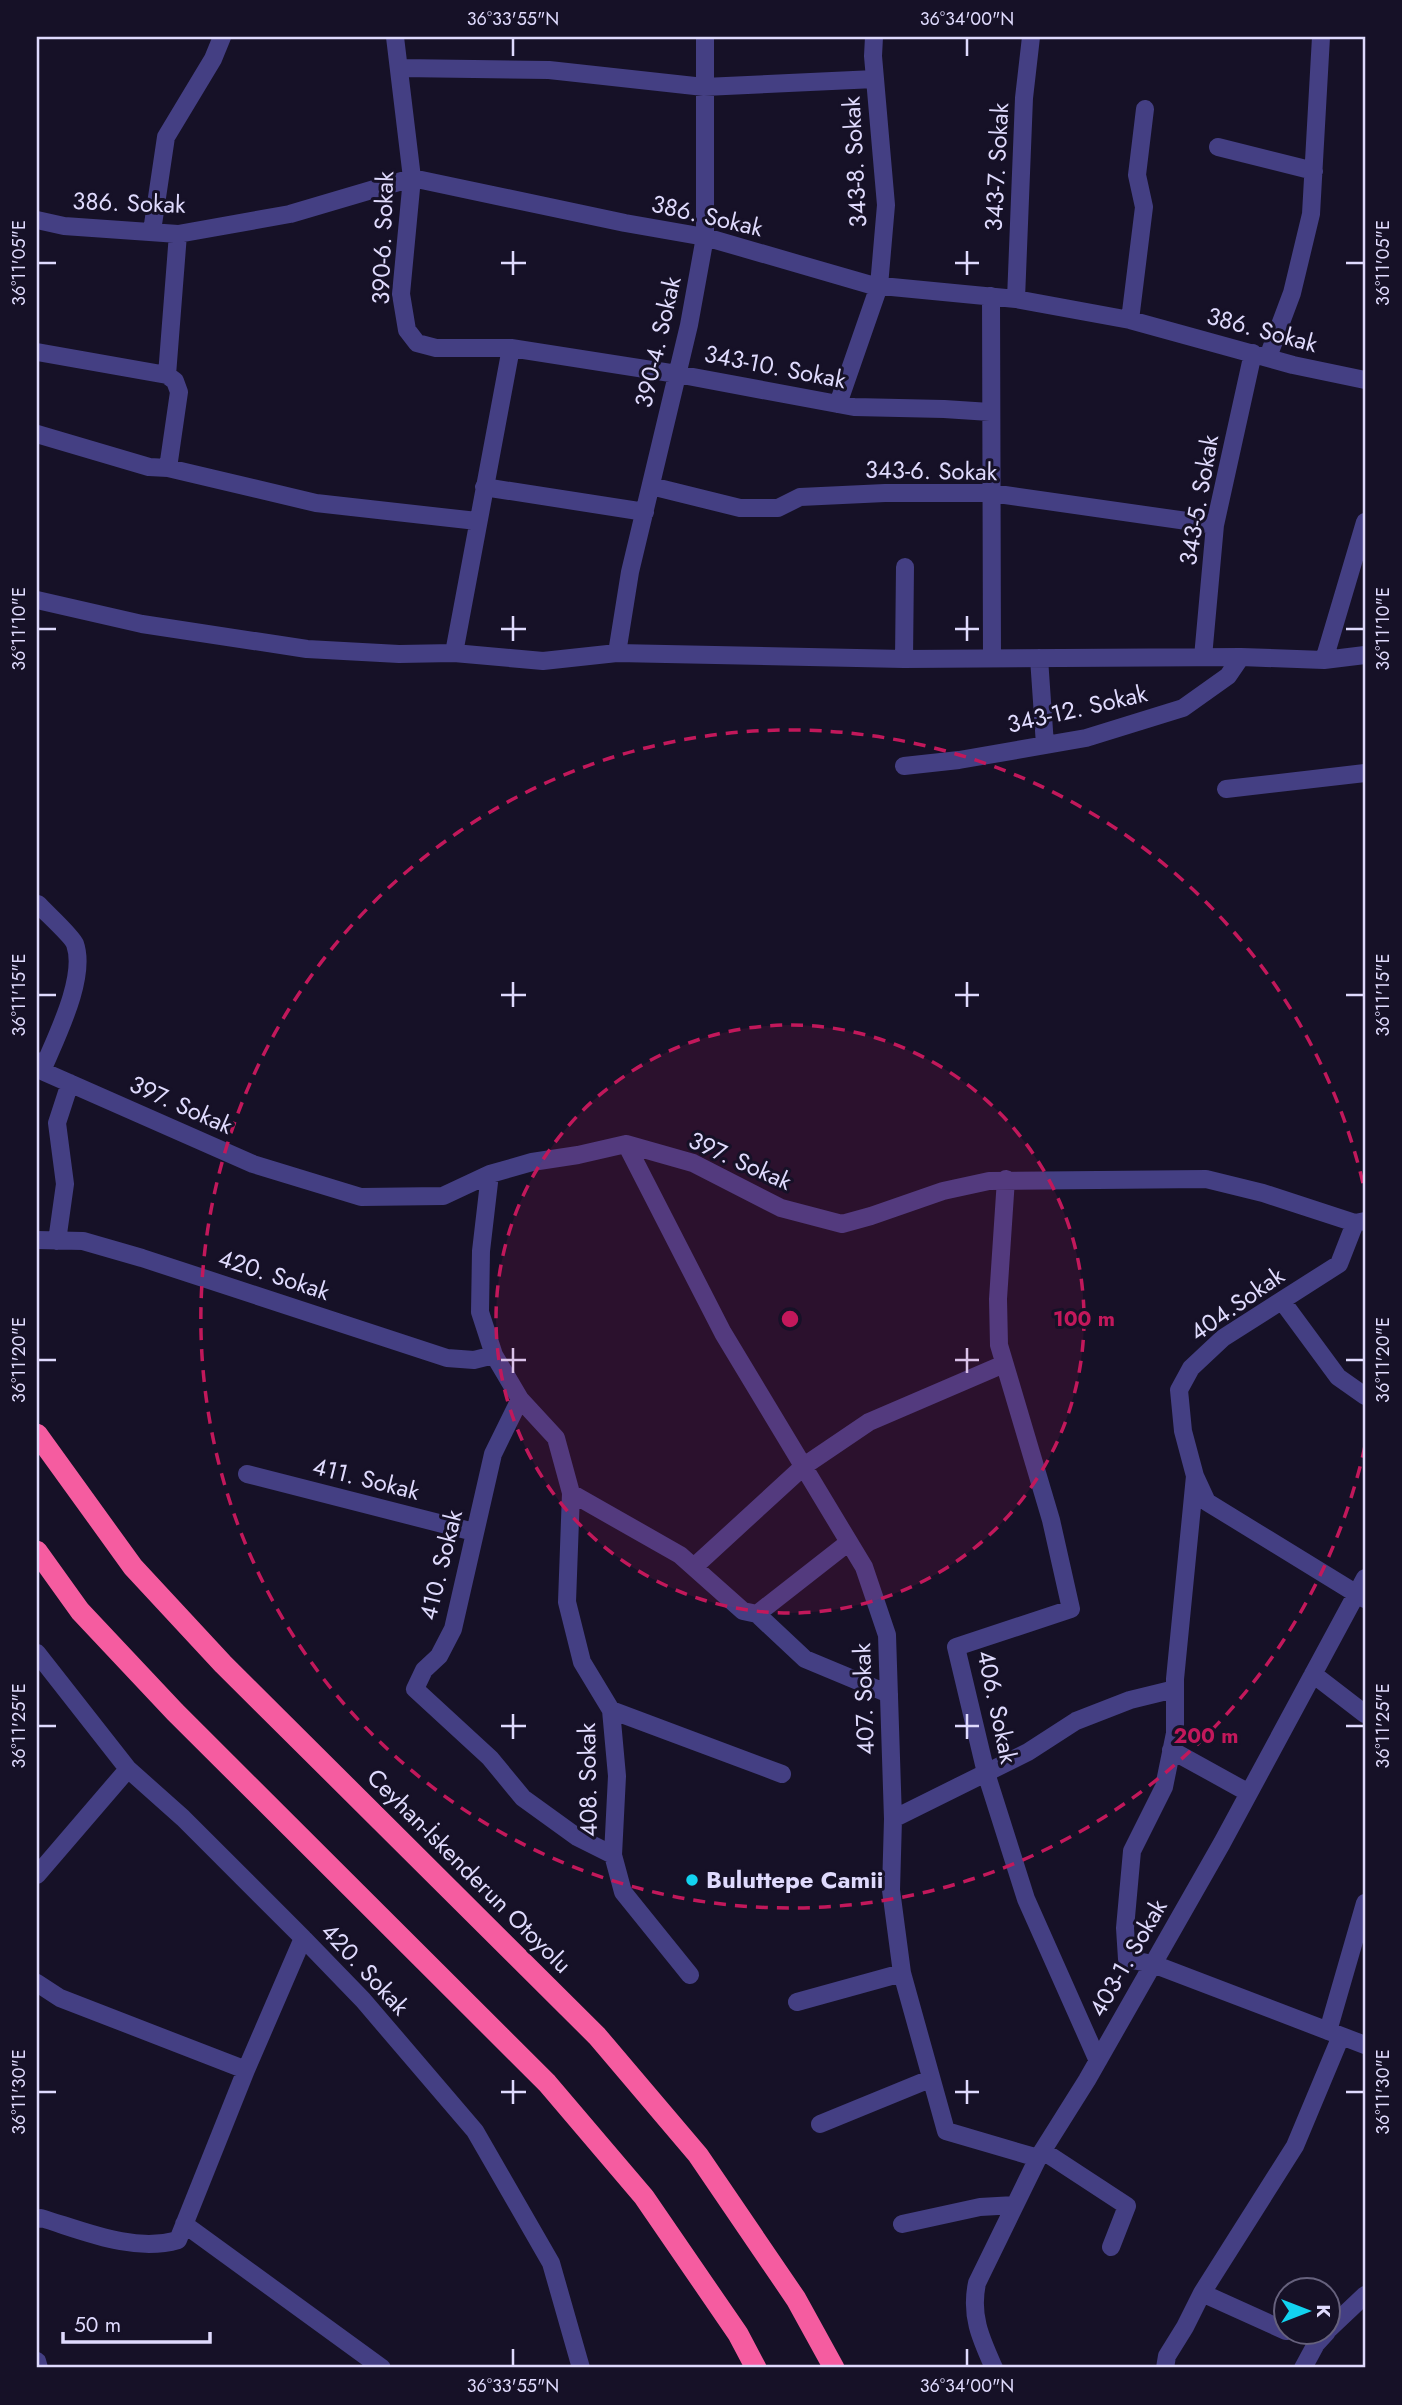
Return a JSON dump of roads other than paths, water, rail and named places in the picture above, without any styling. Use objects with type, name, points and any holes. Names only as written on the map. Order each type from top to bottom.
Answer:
[{"type":"highway","name":"Ceyhan-İskenderun Otoyolu","points":[[37,1434],[133,1567],[223,1664],[410,1847],[606,2046],[698,2155],[796,2299],[834,2368]]},
{"type":"highway","points":[[37,1551],[80,1611],[175,1712],[547,2083],[644,2197],[738,2334],[756,2368]]},
{"type":"street","points":[[152,231],[166,137],[213,59],[222,37]]},
{"type":"street","name":"390-6. Sokak","points":[[396,37],[412,178],[401,294],[407,330],[417,342],[436,348],[511,348]]},
{"type":"street","name":"390-4. Sokak","points":[[617,653],[630,572],[690,325],[705,237],[705,37]]},
{"type":"street","name":"343-8. Sokak","points":[[838,404],[878,286],[886,205],[873,56],[874,37]]},
{"type":"street","name":"343-7. Sokak","points":[[1016,299],[1024,98],[1031,37]]},
{"type":"street","name":"343-5. Sokak","points":[[1203,657],[1214,525],[1260,355],[1292,293],[1311,214],[1321,37]]},
{"type":"street","points":[[401,68],[549,70],[704,87],[875,79]]},
{"type":"street","points":[[1130,320],[1144,206],[1137,175],[1145,109]]},
{"type":"street","points":[[1218,147],[1314,171]]},
{"type":"street","name":"386. Sokak","points":[[37,220],[64,226],[178,234],[290,214],[412,178],[705,237],[878,286],[1016,299],[1130,320],[1293,365],[1365,380]]},
{"type":"street","points":[[167,375],[178,234]]},
{"type":"street","points":[[991,296],[992,658]]},
{"type":"street","points":[[454,653],[511,348]]},
{"type":"street","name":"343-10. Sokak","points":[[511,348],[677,374],[854,407],[990,412]]},
{"type":"street","points":[[37,352],[167,375],[175,381],[179,392],[168,468]]},
{"type":"street","points":[[37,434],[149,467],[168,468],[316,503],[477,521]]},
{"type":"street","name":"343-6. Sokak","points":[[651,486],[740,508],[778,508],[800,497],[885,493],[990,493],[1214,525]]},
{"type":"street","points":[[484,487],[645,512]]},
{"type":"street","points":[[1324,660],[1361,548],[1365,522]]},
{"type":"street","points":[[904,659],[905,567]]},
{"type":"street","points":[[37,600],[142,624],[307,649],[399,654],[454,653],[543,661],[617,653],[904,659],[1241,657],[1324,660],[1365,655]]},
{"type":"street","name":"343-12. Sokak","points":[[904,766],[1086,738],[1182,708],[1228,676],[1241,657]]},
{"type":"street","points":[[1039,658],[1045,745]]},
{"type":"street","points":[[1226,789],[1365,773]]},
{"type":"street","points":[[38,904],[75,943],[77,973],[67,1012],[39,1066]]},
{"type":"street","name":"397. Sokak","points":[[39,1066],[70,1083],[253,1164],[361,1197],[443,1196],[490,1174],[532,1161],[626,1144],[693,1163],[781,1208],[842,1224],[943,1191],[1006,1179],[1206,1179],[1360,1222]]},
{"type":"street","points":[[57,1241],[65,1184],[57,1123],[70,1083]]},
{"type":"street","name":"407. Sokak","points":[[626,1144],[723,1333],[864,1567],[887,1635],[893,1819],[891,1890],[902,1973],[946,2131],[1041,2155]]},
{"type":"street","name":"408. Sokak","points":[[490,1174],[481,1251],[480,1312],[494,1355],[520,1399],[555,1438],[570,1493],[567,1601],[582,1662],[611,1710],[617,1776],[613,1855],[623,1892],[690,1975]]},
{"type":"street","name":"406. Sokak","points":[[1006,1179],[998,1299],[999,1345],[1051,1520],[1071,1609],[956,1647],[986,1773],[1026,1899],[1098,2061]]},
{"type":"street","name":"404.Sokak","points":[[1360,1222],[1339,1264],[1223,1338],[1191,1368],[1179,1390],[1183,1431],[1195,1476],[1207,1502],[1362,1591]]},
{"type":"street","name":"420. Sokak","points":[[37,1240],[83,1241],[447,1358],[474,1360],[494,1355]]},
{"type":"street","points":[[1283,1301],[1338,1377],[1365,1396]]},
{"type":"street","points":[[695,1566],[804,1466],[869,1422],[1004,1364]]},
{"type":"street","name":"410. Sokak","points":[[520,1399],[493,1454],[453,1629],[439,1656],[424,1670],[415,1689],[490,1758],[523,1797],[577,1837],[613,1855]]},
{"type":"street","name":"411. Sokak","points":[[247,1474],[474,1532]]},
{"type":"street","points":[[1195,1476],[1175,1689],[1175,1733],[1164,1787],[1132,1851],[1125,1928],[1127,1959],[1153,1964],[1365,2045]]},
{"type":"street","points":[[570,1493],[680,1555],[743,1611],[757,1614],[805,1660],[889,1694]]},
{"type":"street","points":[[757,1614],[849,1542]]},
{"type":"street","name":"403-1. Sokak","points":[[994,2368],[980,2337],[973,2302],[977,2283],[1041,2155],[1098,2061],[1362,1591]]},
{"type":"street","name":"420. Sokak","points":[[40,1665],[128,1769],[183,1818],[363,2000],[475,2131],[551,2263],[581,2368]]},
{"type":"street","points":[[1313,1674],[1365,1714]]},
{"type":"street","points":[[893,1819],[1028,1752],[1076,1721],[1130,1700],[1175,1689]]},
{"type":"street","points":[[611,1710],[782,1774]]},
{"type":"street","points":[[1171,1750],[1249,1793]]},
{"type":"street","points":[[37,1875],[128,1769]]},
{"type":"street","points":[[1166,2368],[1167,2356],[1202,2293],[1295,2146],[1334,2033],[1365,1903]]},
{"type":"street","points":[[37,2219],[116,2240],[160,2245],[178,2240],[246,2070],[303,1938]]},
{"type":"street","points":[[797,2003],[902,1973]]},
{"type":"street","points":[[37,1983],[60,1998],[246,2070]]},
{"type":"street","points":[[820,2124],[930,2079]]},
{"type":"street","points":[[1041,2155],[1127,2206],[1111,2248]]},
{"type":"street","points":[[902,2224],[980,2207],[1015,2205]]},
{"type":"street","points":[[184,2224],[382,2368]]},
{"type":"street","points":[[1202,2293],[1272,2324]]},
{"type":"street","points":[[1342,2317],[1365,2295]]},
{"type":"street","points":[[1303,2368],[1317,2346]]},
{"type":"street","points":[[37,2361],[39,2368]]},
{"type":"place","name":"Buluttepe Camii","points":[[692,1880]]}]
